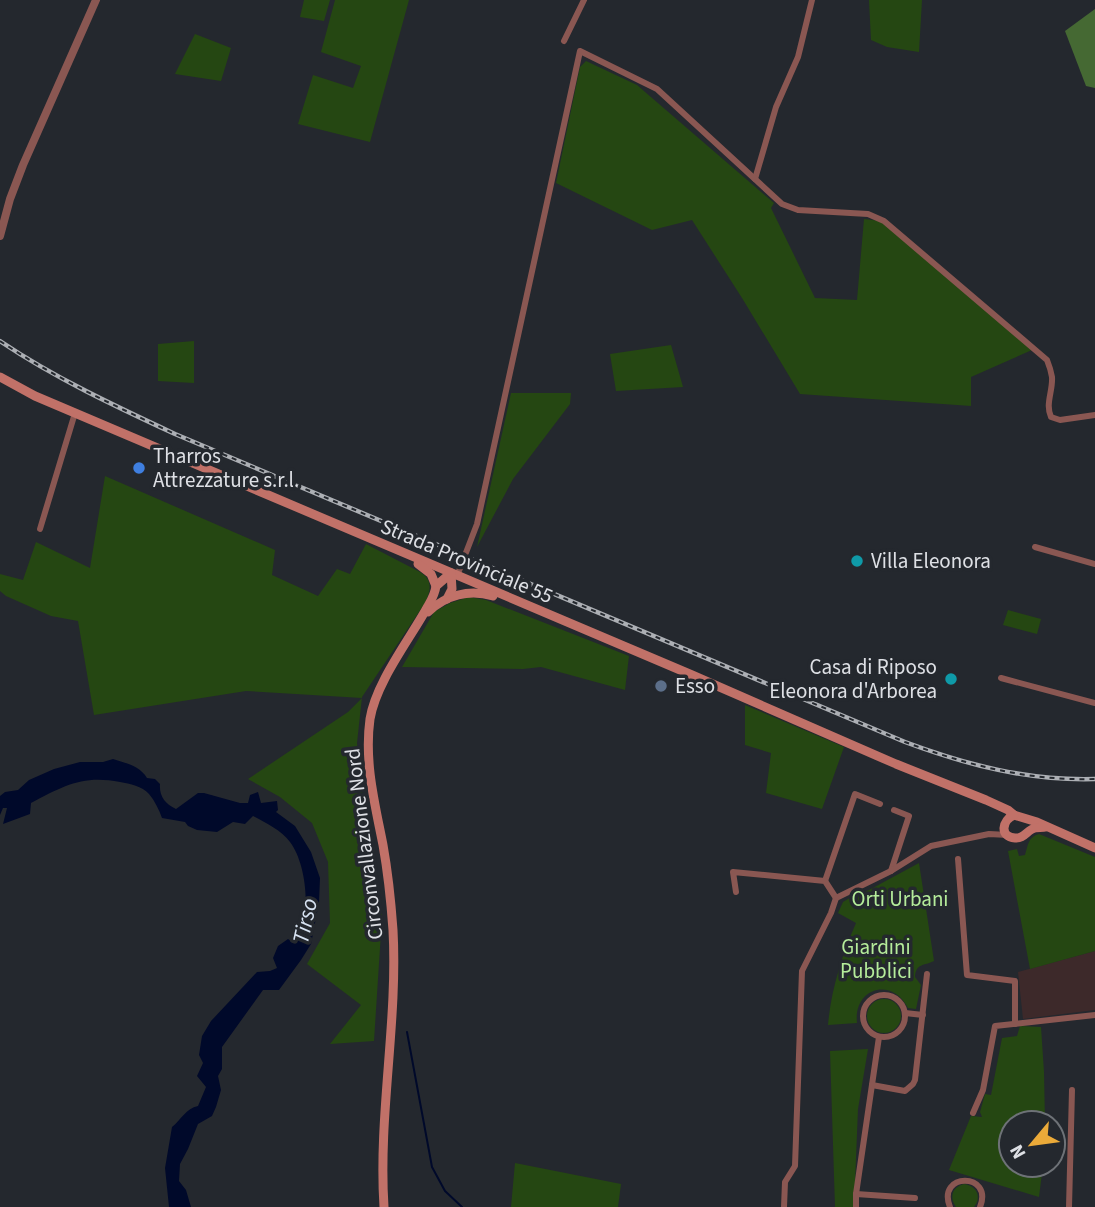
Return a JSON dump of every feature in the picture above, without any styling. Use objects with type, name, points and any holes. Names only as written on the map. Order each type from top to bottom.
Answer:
[{"type":"main road","name":"Strada Provinciale 55","points":[[0,377],[75,413],[997,806],[1008,824]]},
{"type":"main road","points":[[402,553],[427,570],[436,586]]},
{"type":"main road","name":"Circonvallazione Nord","points":[[381,1201],[393,933],[389,881],[370,775],[370,717],[383,681],[424,616],[436,586],[454,575]]},
{"type":"main road","points":[[447,599],[454,575]]},
{"type":"main road","points":[[447,599],[474,592],[522,603]]},
{"type":"main road","name":"Circonvallazione Nord","points":[[424,616],[447,599]]},
{"type":"main road","points":[[1048,827],[1035,828],[1019,838],[1012,838],[1008,824],[1018,815],[1037,822],[1095,848]]},
{"type":"main road","points":[[1025,819],[1028,827],[1026,832]]},
{"type":"street","points":[[0,236],[23,165],[96,0]]},
{"type":"street","points":[[564,41],[584,0]]},
{"type":"street","points":[[755,179],[776,107],[798,57],[812,0]]},
{"type":"street","points":[[454,575],[477,524],[580,51],[657,89],[782,204],[797,210],[868,214],[884,221],[1047,360],[1052,375],[1048,411],[1051,417],[1055,419],[1095,415]]},
{"type":"street","points":[[40,529],[75,413]]},
{"type":"street","points":[[1035,547],[1095,564]]},
{"type":"street","points":[[1001,678],[1095,703]]},
{"type":"street","points":[[825,881],[855,794],[880,804]]},
{"type":"street","points":[[891,871],[909,816],[894,810]]},
{"type":"street","points":[[784,1207],[785,1182],[795,1166],[802,971],[836,898],[891,871],[931,846],[989,834],[1008,824]]},
{"type":"street","points":[[958,859],[967,975],[1015,981],[1015,1024]]},
{"type":"street","points":[[736,892],[733,872],[825,881]]},
{"type":"street","points":[[825,881],[836,898]]},
{"type":"street","points":[[872,1085],[905,1091],[913,1084],[927,974]]},
{"type":"street","points":[[890,996],[897,999],[902,1006],[905,1013],[904,1022],[894,1035],[879,1037],[870,1033],[865,1026],[863,1010],[873,997],[890,996]]},
{"type":"street","points":[[905,1013],[923,1015]]},
{"type":"street","points":[[973,1113],[983,1090],[995,1026],[1095,1016]]},
{"type":"street","points":[[856,1207],[879,1037]]},
{"type":"street","points":[[1069,1207],[1072,1090]]},
{"type":"street","points":[[950,1207],[949,1191],[956,1183],[967,1180],[980,1189],[980,1207]]},
{"type":"street","points":[[856,1194],[915,1198]]},
{"type":"shaded area","points":[[1095,951],[1095,1010],[1023,1019],[1018,972]]},
{"type":"green space","points":[[304,0],[330,0],[324,21],[300,17]]},
{"type":"green space","points":[[335,0],[409,0],[370,142],[298,124],[313,75],[353,88],[361,66],[321,52]]},
{"type":"green space","points":[[869,0],[922,0],[919,52],[887,47],[871,40]]},
{"type":"green space","points":[[1095,9],[1095,88],[1086,86],[1065,31]]},
{"type":"green space","points":[[195,34],[231,48],[221,81],[175,74]]},
{"type":"green space","points":[[586,61],[637,85],[774,203],[771,208],[815,298],[857,300],[864,219],[881,221],[1032,350],[971,377],[971,406],[800,394],[692,220],[652,230],[556,183],[580,67]]},
{"type":"green space","points":[[194,341],[194,383],[158,381],[158,344]]},
{"type":"green space","points":[[671,345],[683,387],[616,391],[610,354]]},
{"type":"green space","points":[[511,393],[571,393],[570,404],[513,479],[477,547]]},
{"type":"green space","points":[[105,476],[275,550],[272,575],[318,596],[337,569],[350,574],[366,544],[424,575],[430,586],[427,598],[362,698],[246,691],[94,715],[78,621],[51,616],[6,596],[0,591],[0,574],[23,580],[36,542],[90,568]]},
{"type":"green space","points":[[469,597],[486,600],[629,656],[625,690],[541,667],[402,667],[434,612]]},
{"type":"green space","points":[[1008,610],[1041,619],[1037,634],[1003,625]]},
{"type":"green space","points":[[362,698],[357,743],[382,917],[374,1041],[330,1044],[361,1005],[307,964],[330,923],[328,862],[312,823],[280,797],[248,779],[348,712]]},
{"type":"green space","points":[[745,705],[844,747],[822,809],[766,793],[771,753],[745,745]]},
{"type":"green space","points":[[1039,834],[1095,857],[1095,951],[1030,969],[1008,851],[1017,849],[1019,856],[1025,855],[1031,839]]},
{"type":"green space","name":"Giardini Pubblici","points":[[919,863],[934,961],[917,969],[915,977],[921,985],[916,1009],[908,1008],[893,992],[875,990],[861,1001],[857,1011],[857,1023],[828,1025],[838,973],[856,923],[838,913],[843,902]]},
{"type":"green space","points":[[884,999],[896,1004],[901,1016],[896,1028],[884,1033],[872,1028],[867,1016],[872,1004]]},
{"type":"green space","points":[[1020,1026],[1041,1027],[1045,1109],[997,1109],[997,1179],[1041,1179],[1039,1197],[949,1170],[971,1116],[982,1117],[980,1112],[985,1094],[991,1095],[1002,1038],[1017,1036]]},
{"type":"green space","points":[[868,1049],[858,1109],[854,1207],[835,1207],[830,1051]]},
{"type":"green space","points":[[515,1163],[621,1184],[618,1207],[511,1207]]},
{"type":"green space","points":[[964,1184],[977,1192],[978,1199],[974,1207],[956,1207],[954,1203],[954,1190]]},
{"type":"water","name":"Tirso","points":[[113,759],[137,768],[147,778],[155,779],[160,784],[164,799],[176,809],[198,793],[248,803],[250,795],[258,792],[261,803],[277,801],[276,812],[295,826],[311,852],[320,878],[319,902],[311,944],[279,990],[263,990],[222,1047],[222,1069],[218,1076],[221,1090],[216,1107],[212,1116],[198,1124],[180,1164],[179,1181],[186,1190],[191,1207],[169,1207],[165,1168],[172,1127],[187,1112],[198,1106],[206,1087],[197,1076],[203,1063],[199,1055],[202,1036],[211,1021],[257,972],[277,968],[273,958],[278,946],[288,939],[294,943],[304,921],[304,878],[290,842],[278,830],[253,816],[245,824],[233,822],[217,832],[197,830],[185,822],[162,818],[146,791],[120,782],[95,780],[64,787],[31,803],[30,814],[3,824],[7,808],[3,808],[0,815],[0,796],[5,792],[18,790],[29,780],[54,769],[80,762]]},
{"type":"waterway","points":[[407,1032],[432,1167],[445,1191],[462,1207]]},
{"type":"railway","points":[[0,341],[64,379],[175,434],[905,742],[998,770],[1046,777],[1095,779]]},
{"type":"place","name":"Tharros Attrezzature s.r.l.","points":[[139,468]]},
{"type":"place","name":"Villa Eleonora","points":[[857,561]]},
{"type":"place","name":"Casa di Riposo Eleonora d'Arborea","points":[[951,679]]},
{"type":"place","name":"Esso","points":[[661,686]]},
{"type":"park label","name":"Orti Urbani","points":[[900,899]]}]
